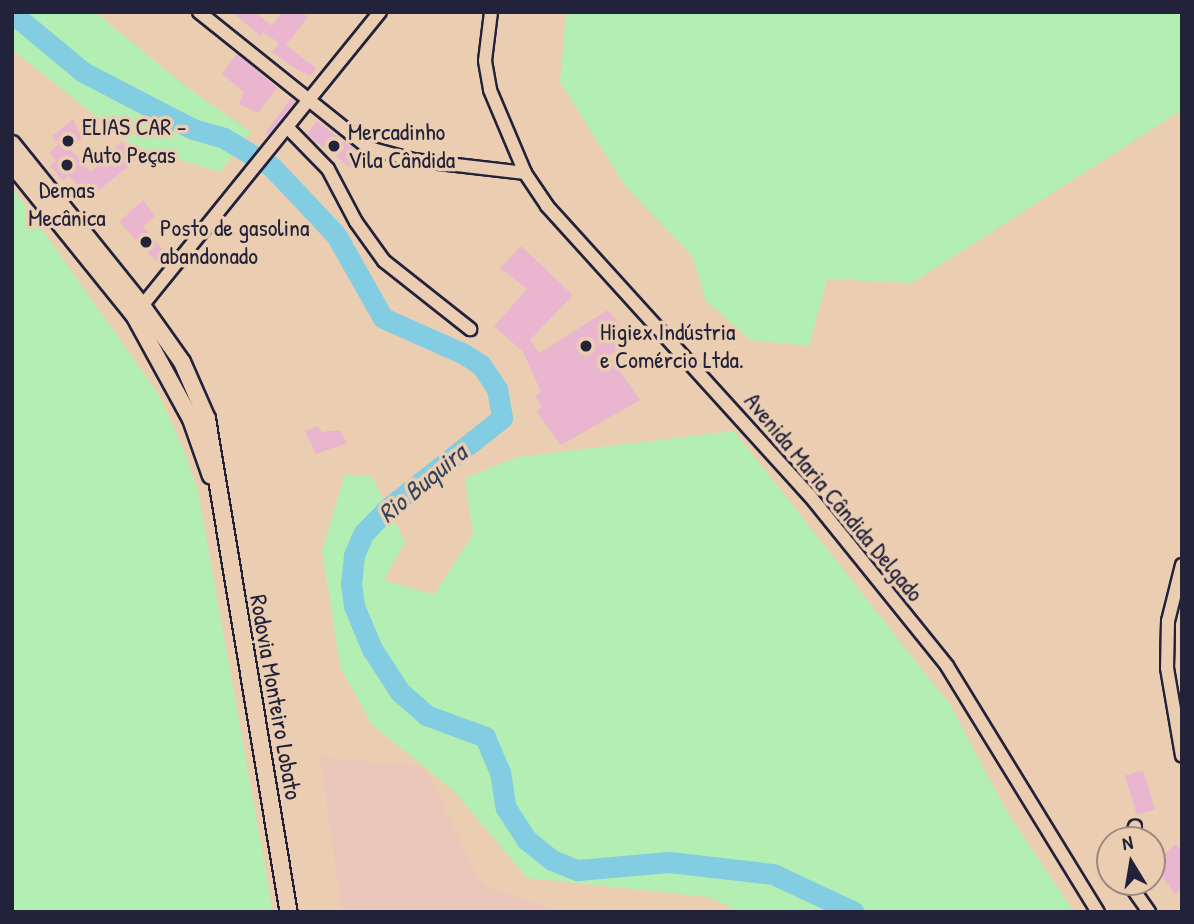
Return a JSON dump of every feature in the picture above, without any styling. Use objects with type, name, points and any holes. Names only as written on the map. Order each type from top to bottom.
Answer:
[{"type":"main road","name":"Rodovia Monteiro Lobato","points":[[12,144],[138,311],[191,419],[218,491],[289,912]]},
{"type":"main road","name":"Rodovia Monteiro Lobato","points":[[12,164],[138,311]]},
{"type":"street","points":[[199,12],[350,137],[388,154],[524,173]]},
{"type":"street","points":[[138,311],[380,12]]},
{"type":"street","name":"Avenida Maria Cândida Delgado","points":[[491,12],[485,61],[490,90],[524,173],[582,250],[810,496],[947,666],[1098,912]]},
{"type":"street","points":[[288,128],[328,169],[384,261],[470,329]]},
{"type":"street","points":[[1182,565],[1168,621],[1167,668],[1182,756]]},
{"type":"street","points":[[1138,896],[1149,912]]},
{"type":"shaded area","points":[[320,757],[425,767],[483,886],[563,912],[342,912]]},
{"type":"green space","points":[[12,12],[95,12],[189,89],[251,132],[220,172],[134,146],[12,50]]},
{"type":"green space","points":[[566,12],[1182,12],[1182,110],[912,283],[827,279],[809,346],[750,340],[706,301],[692,256],[625,186],[560,82]]},
{"type":"green space","points":[[12,187],[159,395],[183,448],[198,491],[273,912],[12,912]]},
{"type":"green space","points":[[734,431],[951,706],[1004,807],[1074,912],[741,912],[708,897],[527,878],[454,791],[371,724],[340,666],[322,550],[345,474],[372,477],[405,542],[384,580],[434,595],[473,534],[465,478],[517,457]]},
{"type":"building","points":[[232,12],[255,12],[272,26],[282,12],[301,12],[308,17],[286,45],[316,68],[310,76],[293,67],[272,52],[279,43],[263,32],[260,36]]},
{"type":"building","points":[[237,53],[277,88],[258,113],[239,104],[244,92],[222,74]]},
{"type":"building","points":[[291,98],[296,102],[269,136],[265,133]]},
{"type":"building","points":[[73,119],[82,138],[70,149],[91,172],[121,142],[138,159],[89,198],[69,176],[63,181],[50,166],[56,160],[49,153],[59,144],[52,136]]},
{"type":"building","name":"Mercadinho Vila Cândida","points":[[317,121],[362,155],[351,168],[307,135]]},
{"type":"building","name":"Posto de gasolina abandonado","points":[[143,200],[155,216],[143,226],[170,258],[162,268],[119,222]]},
{"type":"building","name":"Higiex Indústria e Comércio Ltda.","points":[[521,246],[573,295],[530,340],[539,353],[608,310],[631,340],[609,356],[640,400],[561,445],[536,411],[542,407],[535,396],[541,392],[523,352],[494,326],[527,289],[500,268]]},
{"type":"building","points":[[318,426],[322,432],[340,430],[347,443],[316,454],[305,431]]},
{"type":"building","points":[[1143,770],[1155,809],[1137,815],[1125,776]]},
{"type":"building","points":[[1176,844],[1182,851],[1182,888],[1175,894],[1166,882],[1166,852]]},
{"type":"waterway","name":"Rio Buquira","points":[[12,13],[83,72],[193,129],[224,138],[272,167],[336,235],[383,318],[464,354],[481,365],[497,389],[502,418],[388,508],[363,534],[354,555],[351,584],[354,606],[372,649],[400,692],[426,715],[485,737],[500,772],[506,808],[527,840],[552,860],[577,870],[669,862],[773,874],[854,912]]},
{"type":"place","name":"ELIAS CAR - Auto Peças","points":[[68,141]]},
{"type":"place","name":"Mercadinho Vila Cândida","points":[[334,146]]},
{"type":"place","name":"Demas Mecânica","points":[[67,165]]},
{"type":"place","name":"Posto de gasolina abandonado","points":[[146,242]]},
{"type":"place","name":"Higiex Indústria e Comércio Ltda.","points":[[586,346]]}]
